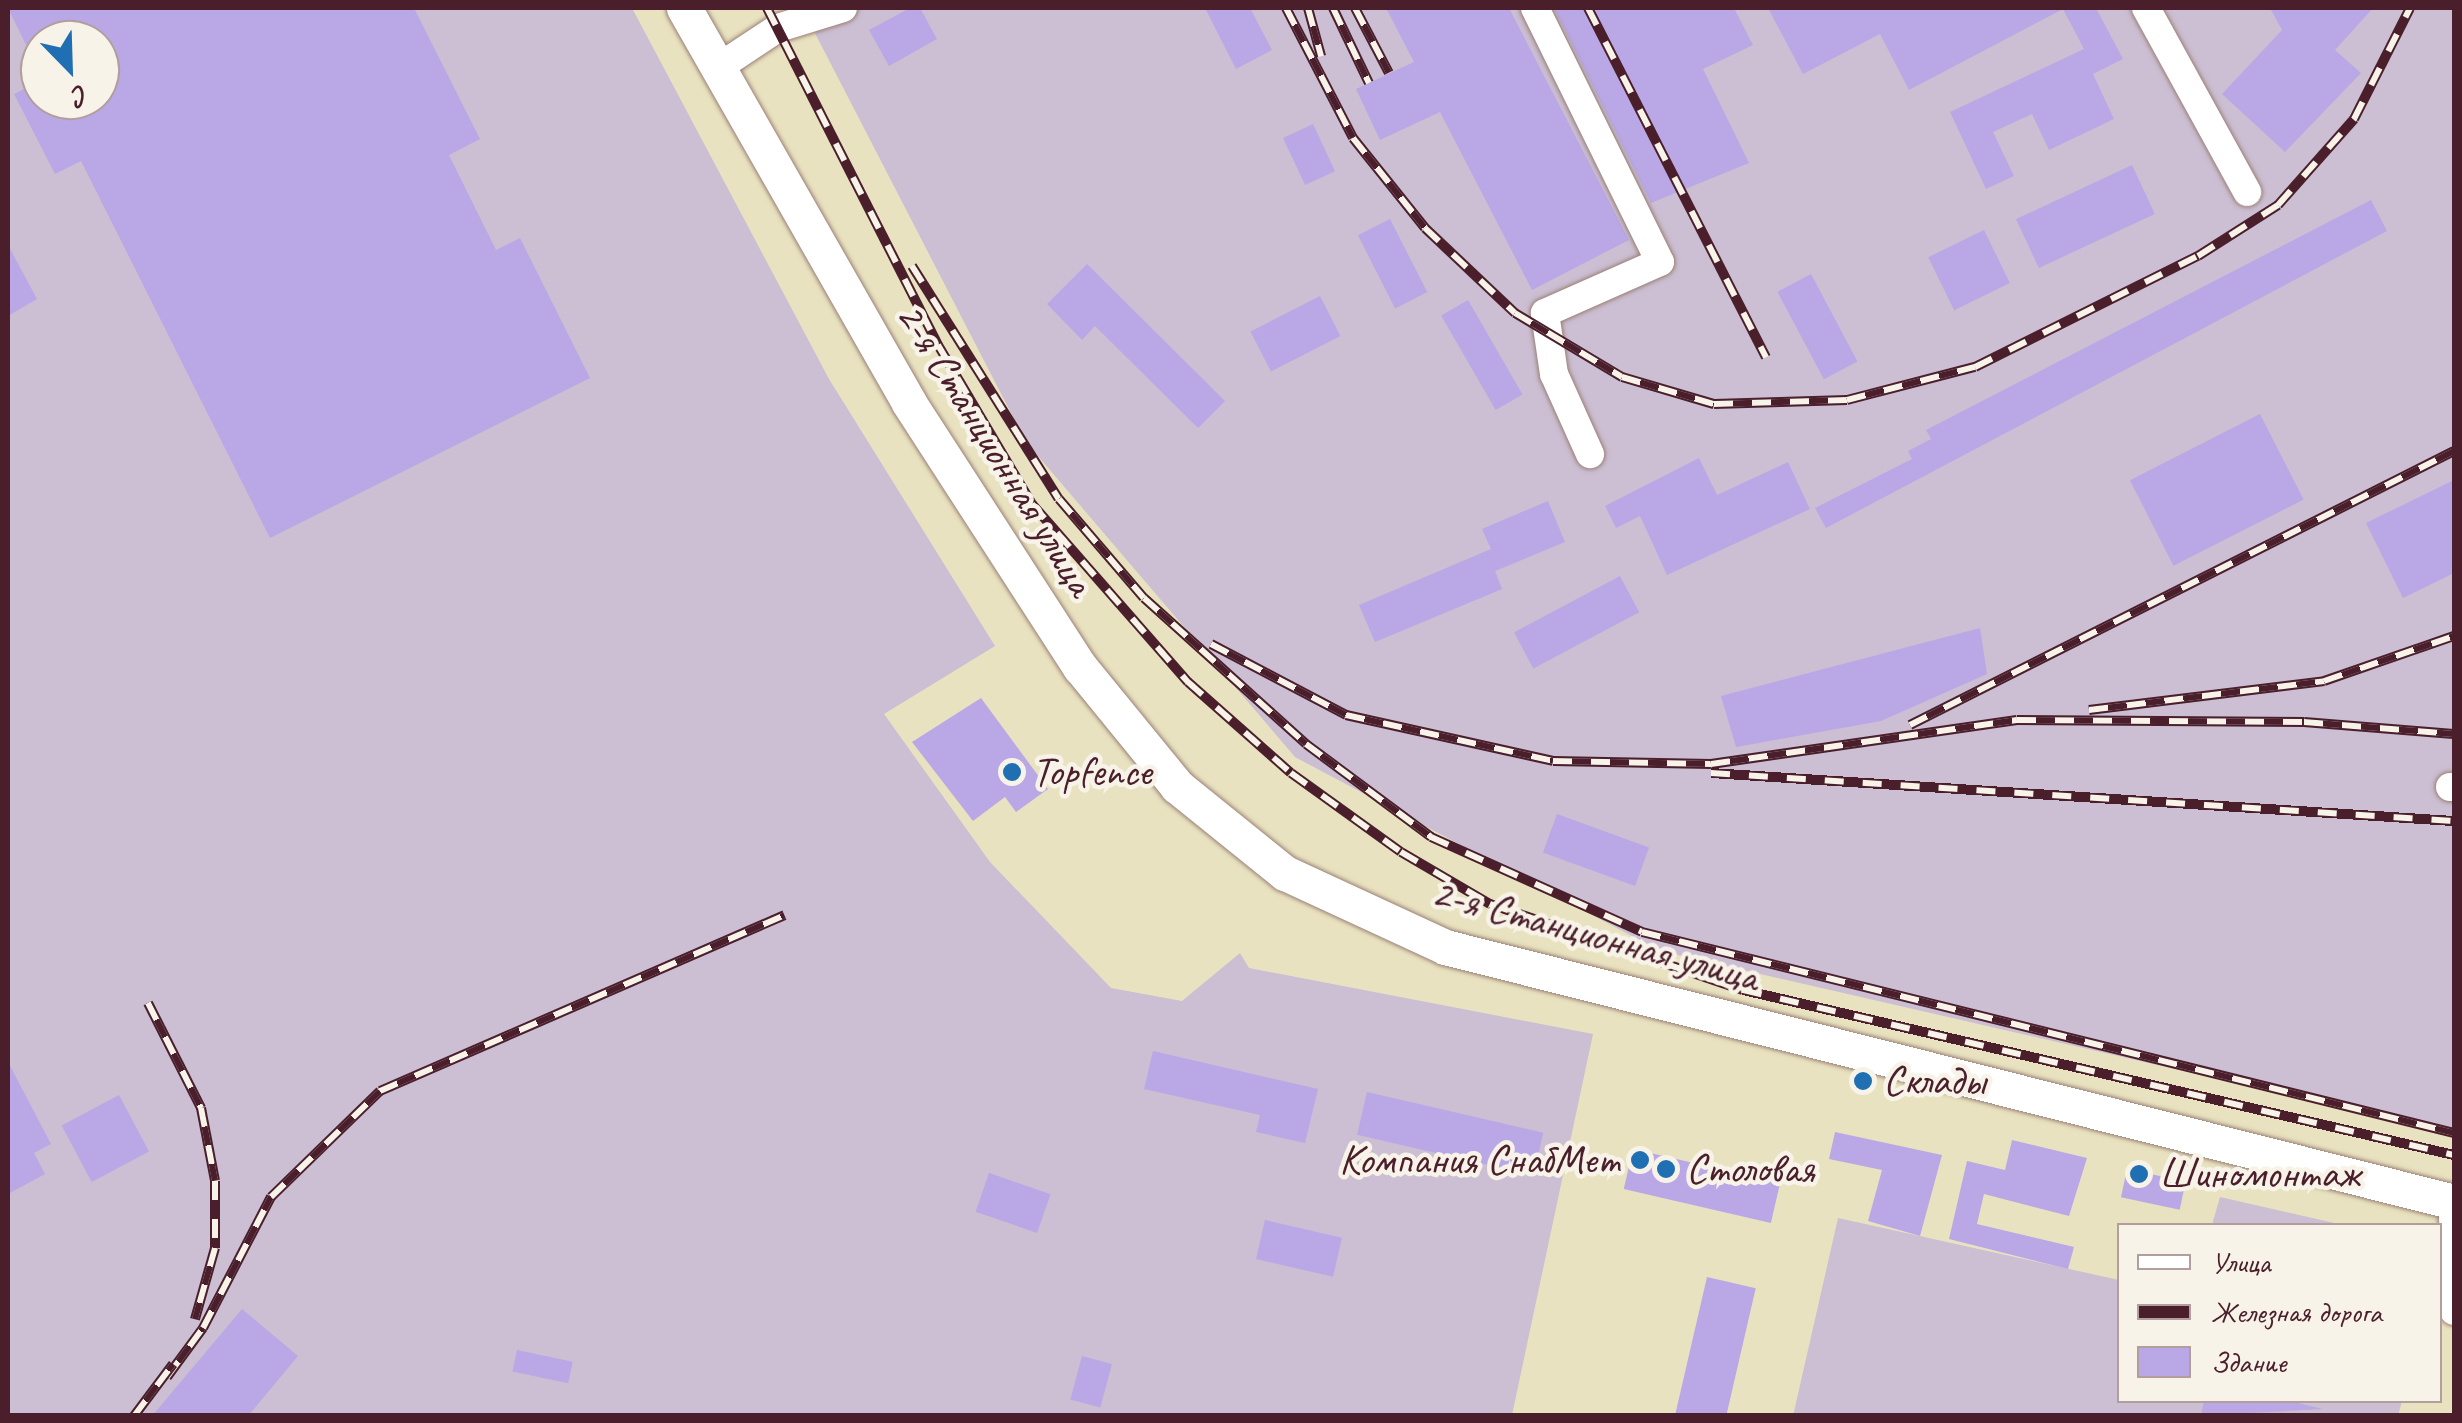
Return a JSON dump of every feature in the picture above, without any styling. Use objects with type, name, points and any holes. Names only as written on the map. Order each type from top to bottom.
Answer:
[{"type":"main road","name":"2-я Станционная улица","points":[[684,8],[909,403],[1080,667],[1177,786],[1286,874],[1444,948],[2454,1202]]},
{"type":"lane","points":[[716,69],[778,28],[843,8]]},
{"type":"lane","points":[[1535,8],[1660,262],[1545,313],[1554,374],[1590,454]]},
{"type":"lane","points":[[2146,8],[2247,192]]},
{"type":"lane","points":[[2454,1202],[2454,1312]]},
{"type":"shaded area","points":[[8,8],[632,8],[829,379],[995,646],[884,714],[990,862],[1111,988],[1182,1001],[1240,953],[1249,968],[1593,1034],[1512,1415],[8,1416]]},
{"type":"shaded area","points":[[802,8],[2454,8],[2454,1133],[1660,951],[1295,757],[1026,442]]},
{"type":"shaded area","points":[[2220,1197],[2334,1223],[2213,1223]]},
{"type":"shaded area","points":[[1838,1218],[2117,1280],[2117,1403],[2401,1403],[2398,1416],[1793,1416]]},
{"type":"building","points":[[8,8],[414,8],[480,139],[449,155],[496,250],[520,238],[590,378],[270,538],[81,161],[55,174],[27,120],[120,120],[120,20],[20,20],[20,33]]},
{"type":"building","points":[[910,8],[920,8],[937,39],[889,66],[869,30]]},
{"type":"building","points":[[1205,8],[1250,8],[1272,50],[1236,69]]},
{"type":"building","points":[[1386,8],[1509,8],[1629,240],[1532,290],[1440,112],[1380,140],[1356,89],[1414,62]]},
{"type":"building","points":[[1554,8],[1734,8],[1753,45],[1703,69],[1749,163],[1651,203]]},
{"type":"building","points":[[1768,8],[2096,8],[2123,59],[2093,74],[2114,119],[2049,150],[2032,114],[1993,132],[2014,176],[1986,189],[1950,112],[2084,49],[2063,9],[1909,90],[1880,34],[1803,74]]},
{"type":"building","points":[[2270,8],[2373,8],[2335,50],[2361,73],[2285,152],[2222,94],[2282,30]]},
{"type":"building","points":[[1313,124],[1335,171],[1305,185],[1283,138]]},
{"type":"building","points":[[2132,165],[2155,214],[2039,268],[2016,219]]},
{"type":"building","points":[[2371,200],[2387,231],[1826,528],[1815,508],[1912,459],[1908,451],[1931,439],[1926,430]]},
{"type":"building","points":[[1390,219],[1427,292],[1395,308],[1358,235]]},
{"type":"building","points":[[1984,230],[2010,283],[1954,310],[1928,257]]},
{"type":"building","points":[[8,245],[37,299],[8,316]]},
{"type":"building","points":[[1087,264],[1225,401],[1198,428],[1095,326],[1082,340],[1047,304]]},
{"type":"building","points":[[1811,274],[1857,361],[1824,379],[1777,292]]},
{"type":"building","points":[[1320,296],[1340,336],[1271,372],[1251,331]]},
{"type":"building","points":[[1468,300],[1522,394],[1496,410],[1441,316]]},
{"type":"building","points":[[2260,414],[2304,500],[2173,566],[2130,480]]},
{"type":"building","points":[[1699,458],[1717,495],[1788,462],[1810,509],[1667,575],[1640,516],[1616,528],[1605,506]]},
{"type":"building","points":[[2454,480],[2454,573],[2403,598],[2366,523]]},
{"type":"building","points":[[1548,501],[1565,542],[1495,571],[1502,589],[1375,642],[1359,605],[1491,549],[1482,529]]},
{"type":"building","points":[[1620,576],[1639,612],[1533,669],[1514,632]]},
{"type":"building","points":[[1980,628],[1987,674],[1881,721],[1736,747],[1721,696]]},
{"type":"building","points":[[981,698],[1048,789],[1016,812],[1005,797],[973,821],[912,742]]},
{"type":"building","points":[[1557,814],[1649,848],[1635,886],[1543,853]]},
{"type":"building","points":[[1153,1051],[1318,1089],[1305,1143],[1256,1132],[1260,1115],[1144,1089]]},
{"type":"building","points":[[8,1062],[51,1144],[34,1153],[45,1174],[8,1194]]},
{"type":"building","points":[[1367,1092],[1543,1133],[1533,1176],[1357,1135]]},
{"type":"building","points":[[119,1095],[149,1152],[92,1182],[62,1126]]},
{"type":"building","points":[[1835,1132],[1942,1155],[1920,1236],[1868,1221],[1882,1170],[1829,1159]]},
{"type":"building","points":[[2012,1140],[2087,1158],[2069,1216],[1984,1194],[1977,1224],[2074,1247],[2068,1269],[1949,1239],[1967,1161],[2005,1170]]},
{"type":"building","points":[[1633,1149],[1780,1183],[1771,1223],[1624,1189]]},
{"type":"building","points":[[2127,1169],[2186,1181],[2180,1210],[2121,1197]]},
{"type":"building","points":[[989,1173],[1050,1194],[1037,1233],[976,1212]]},
{"type":"building","points":[[1265,1220],[1342,1238],[1333,1277],[1256,1259]]},
{"type":"building","points":[[1707,1277],[1756,1288],[1726,1416],[1675,1416]]},
{"type":"building","points":[[242,1309],[298,1356],[248,1416],[152,1416]]},
{"type":"building","points":[[517,1350],[573,1362],[568,1383],[512,1372]]},
{"type":"building","points":[[1082,1356],[1112,1364],[1100,1407],[1070,1399]]},
{"type":"building","points":[[2203,1403],[2298,1403],[2323,1409],[2201,1416]]},
{"type":"railway","points":[[767,8],[938,345],[1032,504],[1188,682],[1291,773],[1401,852],[1490,904],[1743,990],[2454,1155]]},
{"type":"railway","points":[[1286,8],[1353,138],[1425,228],[1515,313],[1622,377],[1714,404],[1847,400],[1975,367],[2198,256],[2278,205],[2354,119],[2410,8]]},
{"type":"railway","points":[[1308,8],[1321,56]]},
{"type":"railway","points":[[1333,8],[1369,83]]},
{"type":"railway","points":[[1355,8],[1389,73]]},
{"type":"railway","points":[[1588,8],[1766,357]]},
{"type":"railway","points":[[912,266],[1059,499],[1144,598],[1306,744],[1431,837],[1642,932],[2454,1133]]},
{"type":"railway","points":[[1910,725],[2454,451]]},
{"type":"railway","points":[[2089,710],[2324,681],[2454,636]]},
{"type":"railway","points":[[1211,644],[1346,715],[1553,761],[1711,764],[2017,720],[2304,722],[2454,734]]},
{"type":"railway","points":[[1711,773],[2454,821]]},
{"type":"railway","points":[[167,1377],[203,1328],[271,1197],[380,1091],[784,915]]},
{"type":"railway","points":[[148,1003],[201,1108],[215,1181],[215,1248],[195,1319]]},
{"type":"railway","points":[[134,1416],[173,1364]]},
{"type":"place","name":"Topfence","points":[[1012,772]]},
{"type":"place","name":"Склады","points":[[1863,1081]]},
{"type":"place","name":"Компания СнабМет","points":[[1640,1160]]},
{"type":"place","name":"Столовая","points":[[1666,1169]]},
{"type":"place","name":"Шиномонтаж","points":[[2139,1174]]}]
